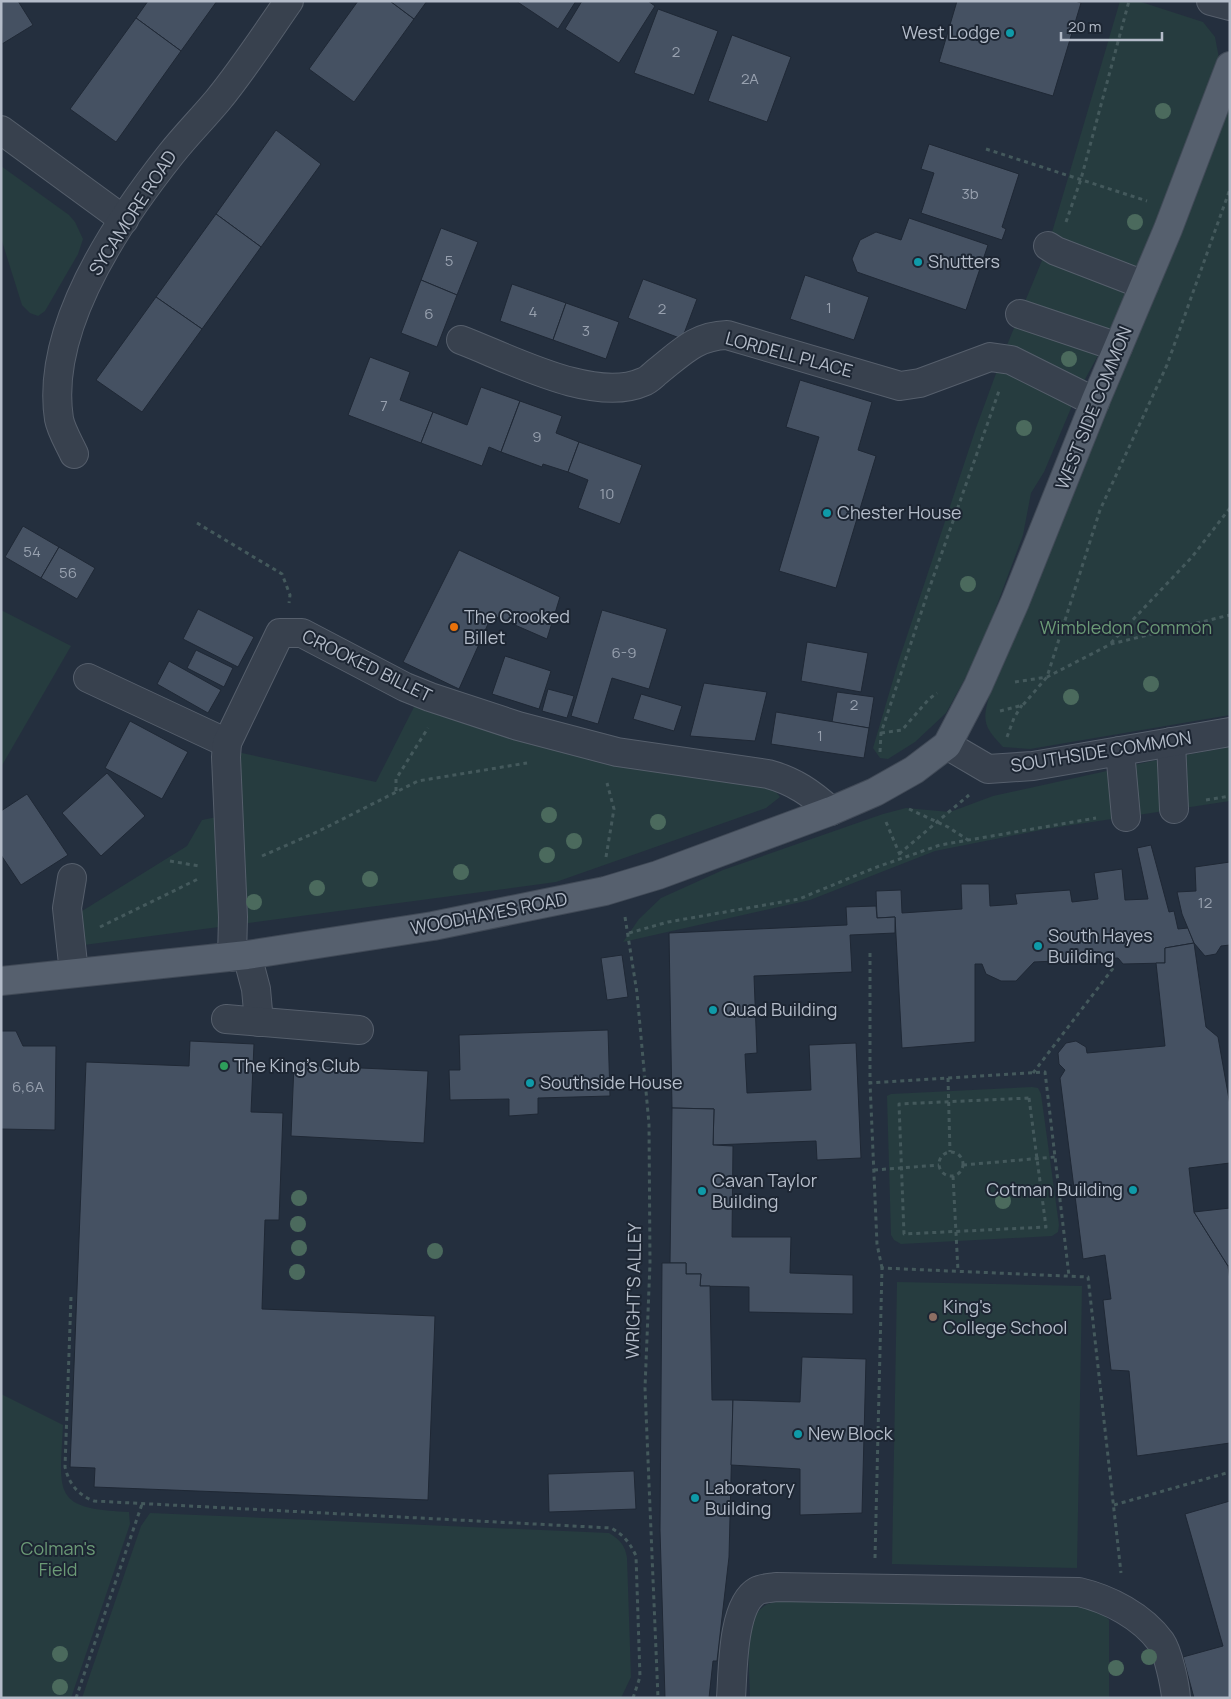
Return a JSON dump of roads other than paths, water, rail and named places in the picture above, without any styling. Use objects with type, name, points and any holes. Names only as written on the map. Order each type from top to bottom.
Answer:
[{"type":"main road","name":"WEST SIDE COMMON","points":[[947,745],[978,686],[1015,602],[1095,402],[1176,210],[1230,66]]},
{"type":"main road","name":"WOODHAYES ROAD","points":[[1,981],[240,956],[433,926],[612,889],[831,811],[874,792],[914,770],[947,745]]},
{"type":"street","name":"SYCAMORE ROAD","points":[[74,454],[59,421],[56,385],[62,353],[72,319],[85,288],[102,254],[124,220],[170,156],[240,72],[289,1]]},
{"type":"street","points":[[1211,1],[1230,6]]},
{"type":"street","points":[[1,130],[124,220]]},
{"type":"street","points":[[1048,246],[1056,252],[1144,285]]},
{"type":"street","points":[[1020,314],[1118,347]]},
{"type":"street","name":"LORDELL PLACE","points":[[461,340],[569,382],[600,389],[622,388],[644,382],[695,342],[710,336],[728,335],[900,386],[920,383],[990,357],[999,356],[1011,360],[1095,402]]},
{"type":"street","name":"CROOKED BILLET","points":[[259,1022],[256,990],[240,956],[222,867],[226,757],[227,743],[275,638],[280,633],[287,631],[302,633],[405,687],[430,698],[518,726],[617,752],[768,774],[789,780],[808,791],[831,811]]},
{"type":"street","points":[[88,678],[227,743]]},
{"type":"street","name":"SOUTHSIDE COMMON","points":[[947,745],[988,768],[1033,766],[1230,732]]},
{"type":"street","points":[[1171,742],[1174,807]]},
{"type":"street","points":[[1120,751],[1126,814]]},
{"type":"street","points":[[72,878],[67,908],[74,974]]},
{"type":"street","points":[[226,1020],[358,1030]]},
{"type":"street","points":[[731,1698],[737,1631],[742,1612],[749,1599],[758,1590],[776,1587],[1079,1592],[1101,1597],[1144,1624],[1162,1643],[1176,1698]]},
{"type":"place","name":"West Lodge","points":[[1010,33]]},
{"type":"place","name":"Shutters","points":[[918,262]]},
{"type":"place","name":"Chester House","points":[[827,513]]},
{"type":"place","name":"The Crooked Billet","points":[[454,627]]},
{"type":"place","name":"South Hayes Building","points":[[1038,946]]},
{"type":"place","name":"Quad Building","points":[[713,1010]]},
{"type":"place","name":"The King's Club","points":[[224,1066]]},
{"type":"place","name":"Southside House","points":[[530,1083]]},
{"type":"place","name":"Cotman Building","points":[[1133,1190]]},
{"type":"place","name":"Cavan Taylor Building","points":[[702,1191]]},
{"type":"place","name":"King's College School","points":[[933,1317]]},
{"type":"place","name":"New Block","points":[[798,1434]]},
{"type":"place","name":"Laboratory Building","points":[[695,1498]]},
{"type":"park label","name":"Wimbledon Common","points":[[1126,628]]},
{"type":"park label","name":"Colman's Field","points":[[58,1559]]}]
